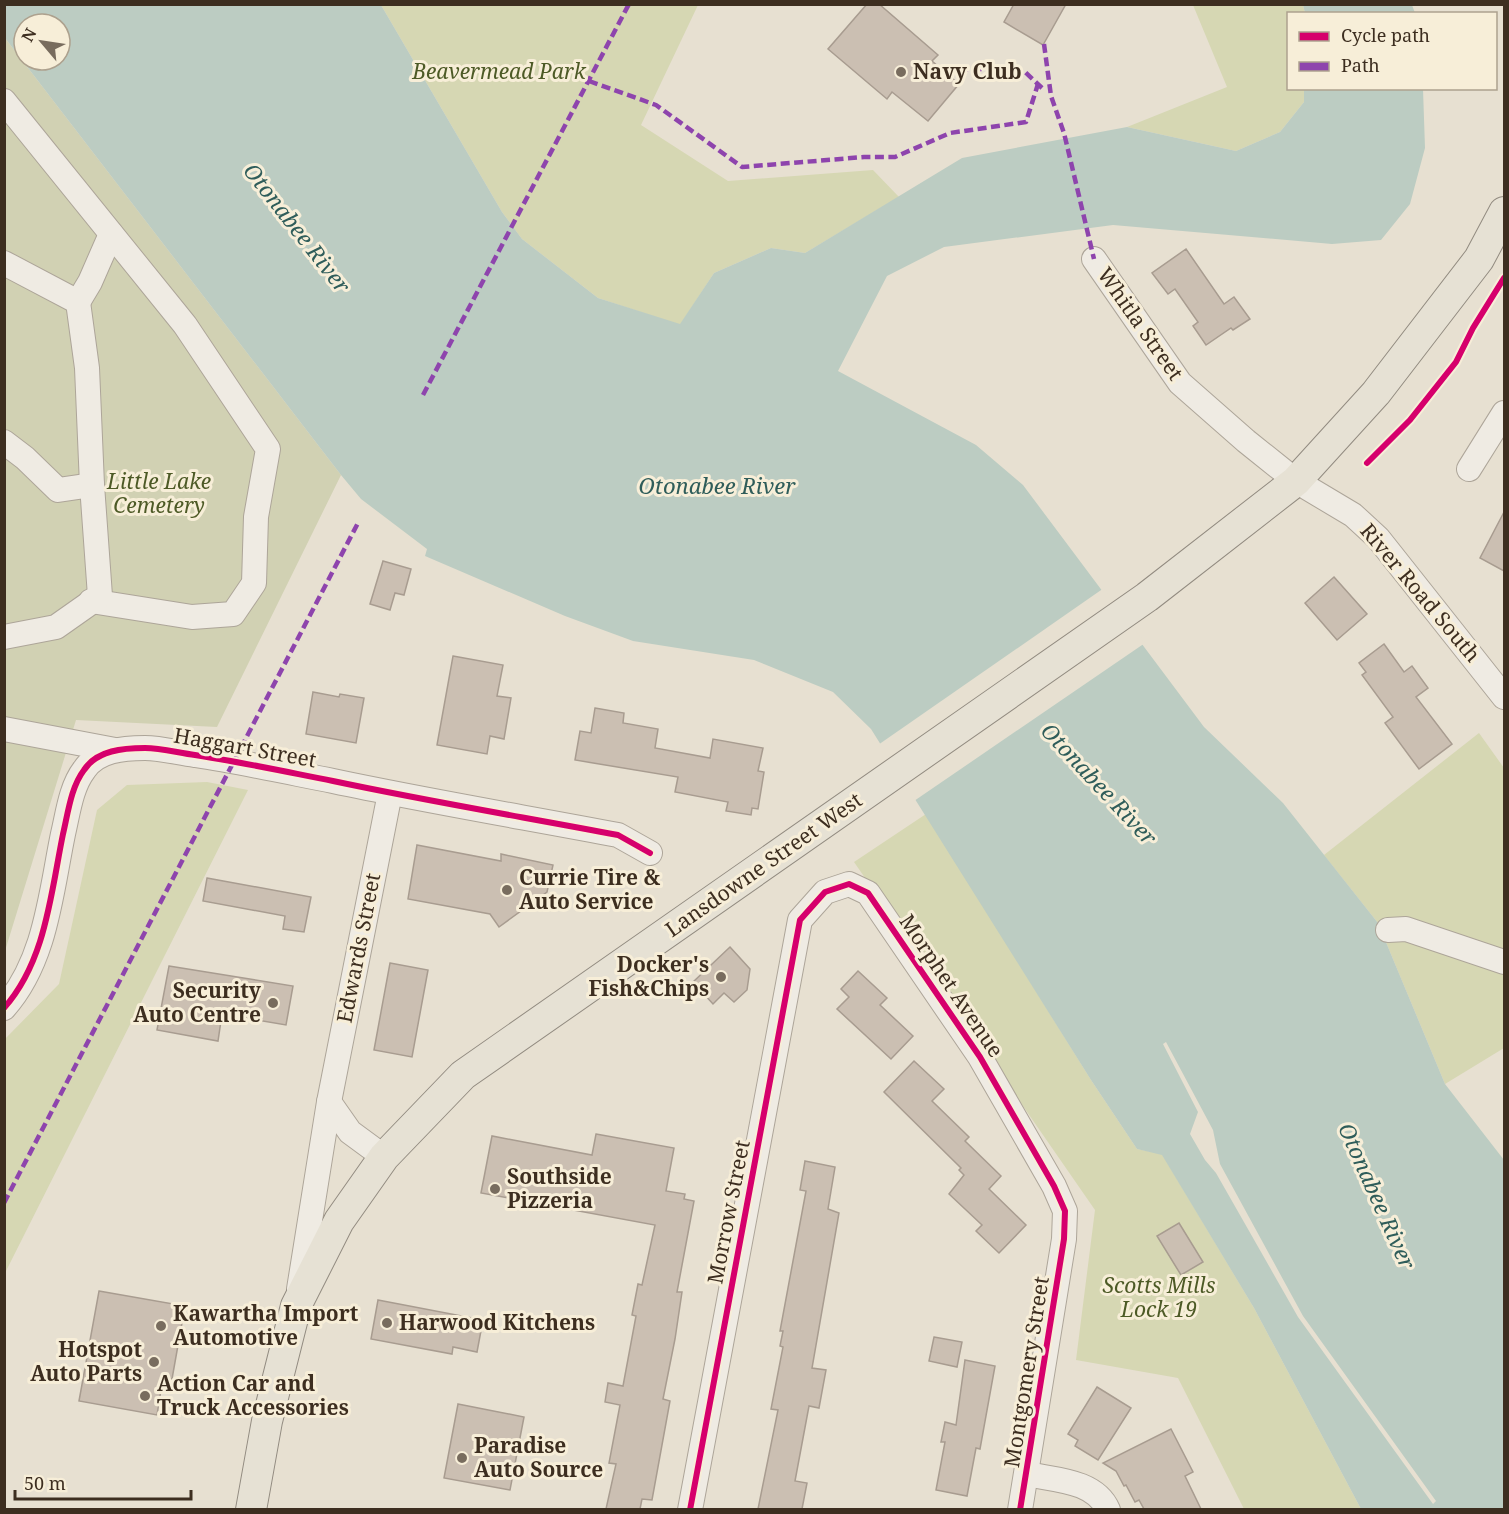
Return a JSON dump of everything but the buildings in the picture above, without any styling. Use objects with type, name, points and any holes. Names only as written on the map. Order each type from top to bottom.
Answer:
[{"type":"main road","name":"Lansdowne Street West","points":[[251,1509],[267,1422],[296,1306],[339,1221],[384,1157],[463,1075],[1147,597],[1296,481],[1376,393],[1479,259],[1504,212]]},
{"type":"street","points":[[4,101],[185,325],[268,449],[256,517],[254,583],[233,614],[192,617],[91,602]]},
{"type":"street","points":[[4,637],[56,627],[100,596],[87,368],[78,302],[90,282],[111,234]]},
{"type":"street","name":"Whitla Street","points":[[1094,259],[1180,383],[1296,481]]},
{"type":"street","points":[[4,264],[78,302]]},
{"type":"street","points":[[1469,469],[1504,413]]},
{"type":"street","points":[[4,442],[25,458],[58,490],[92,484]]},
{"type":"street","name":"River Road South","points":[[1296,481],[1353,515],[1378,538],[1504,697]]},
{"type":"street","points":[[4,729],[115,750]]},
{"type":"street","name":"Haggart Street","points":[[4,1008],[26,977],[43,934],[68,811],[78,780],[85,768],[97,758],[115,750],[148,748],[241,762],[390,793],[618,835],[650,853]]},
{"type":"street","name":"Edwards Street","points":[[296,1306],[329,1102],[390,793]]},
{"type":"street","name":"Morphet Avenue","points":[[800,920],[825,892],[849,884],[868,893],[980,1057],[1054,1186],[1065,1211],[1064,1239]]},
{"type":"street","name":"Morrow Street","points":[[690,1509],[800,920]]},
{"type":"street","points":[[1388,930],[1406,929],[1504,962]]},
{"type":"street","points":[[329,1102],[350,1132],[384,1157]]},
{"type":"street","name":"Montgomery Street","points":[[1020,1509],[1064,1239]]},
{"type":"street","points":[[1027,1474],[1084,1485],[1106,1504],[1108,1509]]},
{"type":"green space","name":"Beavermead Park","points":[[381,5],[698,5],[641,125],[728,181],[873,170],[899,197],[805,253],[771,248],[714,273],[680,325],[598,298],[522,239],[502,212]]},
{"type":"green space","points":[[1193,5],[1303,5],[1305,12],[1287,12],[1287,90],[1304,90],[1304,102],[1280,132],[1236,151],[1127,127],[1227,87]]},
{"type":"green space","name":"Little Lake Cemetery","points":[[5,38],[12,47],[12,72],[31,72],[341,475],[217,727],[76,720],[5,951]]},
{"type":"green space","points":[[1479,733],[1504,768],[1504,1048],[1445,1084],[1378,923],[1324,855]]},
{"type":"green space","points":[[207,782],[248,790],[5,1273],[5,1039],[59,984],[97,810],[127,785]]},
{"type":"green space","name":"Scotts Mills Lock 19","points":[[926,814],[1091,1080],[1137,1149],[1162,1154],[1254,1308],[1361,1509],[1244,1509],[1178,1378],[1076,1360],[1095,1210],[854,862]]},
{"type":"water","name":"Otonabee River","points":[[5,5],[381,5],[502,212],[522,239],[598,298],[680,324],[714,273],[771,248],[805,253],[962,158],[1127,127],[1236,151],[1280,132],[1304,102],[1304,90],[1423,90],[1425,148],[1410,204],[1381,240],[1332,244],[1113,225],[944,247],[887,276],[838,371],[976,445],[1023,485],[1204,727],[1283,803],[1378,923],[1445,1084],[1504,1160],[1504,1509],[1361,1509],[1254,1308],[1162,1155],[1137,1149],[1091,1080],[871,729],[833,692],[754,660],[633,641],[565,616],[425,556],[427,549],[361,499],[31,72],[72,72],[72,12],[12,12],[12,47],[5,38]],"holes":[[[1166,1042],[1213,1130],[1220,1164],[1303,1316],[1436,1501],[1433,1504],[1298,1317],[1216,1173],[1205,1160],[1190,1134],[1198,1112],[1163,1044]]]},
{"type":"water","points":[[1303,5],[1412,5],[1415,12],[1305,12]]},
{"type":"pier","points":[[1104,588],[1145,643],[914,801],[878,745]]},
{"type":"marked path","points":[[423,395],[629,4]]},
{"type":"marked path","points":[[1044,44],[1051,96],[1064,133],[1094,259]]},
{"type":"marked path","points":[[959,70],[1006,68],[1025,72],[1042,88]]},
{"type":"marked path","points":[[589,81],[656,105],[742,167],[864,157],[895,157],[950,133],[1026,122],[1038,84]]},
{"type":"marked path","points":[[4,1203],[359,521]]},
{"type":"cycle path","points":[[1367,463],[1410,420],[1456,362],[1473,328],[1504,278]]},
{"type":"cycle path","points":[[4,1008],[18,989],[38,948],[50,902],[68,809],[76,784],[89,763],[103,754],[128,749],[151,748],[247,764],[618,835],[650,853]]},
{"type":"cycle path","points":[[690,1510],[800,920],[825,892],[849,884],[868,893],[980,1057],[1054,1186],[1065,1211],[1064,1239],[1020,1510]]},
{"type":"place","name":"Navy Club","points":[[901,72]]},
{"type":"place","name":"Currie Tire & Auto Service","points":[[507,890]]},
{"type":"place","name":"Docker's Fish&Chips","points":[[721,977]]},
{"type":"place","name":"Security Auto Centre","points":[[273,1003]]},
{"type":"place","name":"Southside Pizzeria","points":[[495,1189]]},
{"type":"place","name":"Harwood Kitchens","points":[[387,1323]]},
{"type":"place","name":"Kawartha Import Automotive","points":[[161,1326]]},
{"type":"place","name":"Hotspot Auto Parts","points":[[154,1362]]},
{"type":"place","name":"Action Car and Truck Accessories","points":[[145,1396]]},
{"type":"place","name":"Paradise Auto Source","points":[[462,1458]]}]
